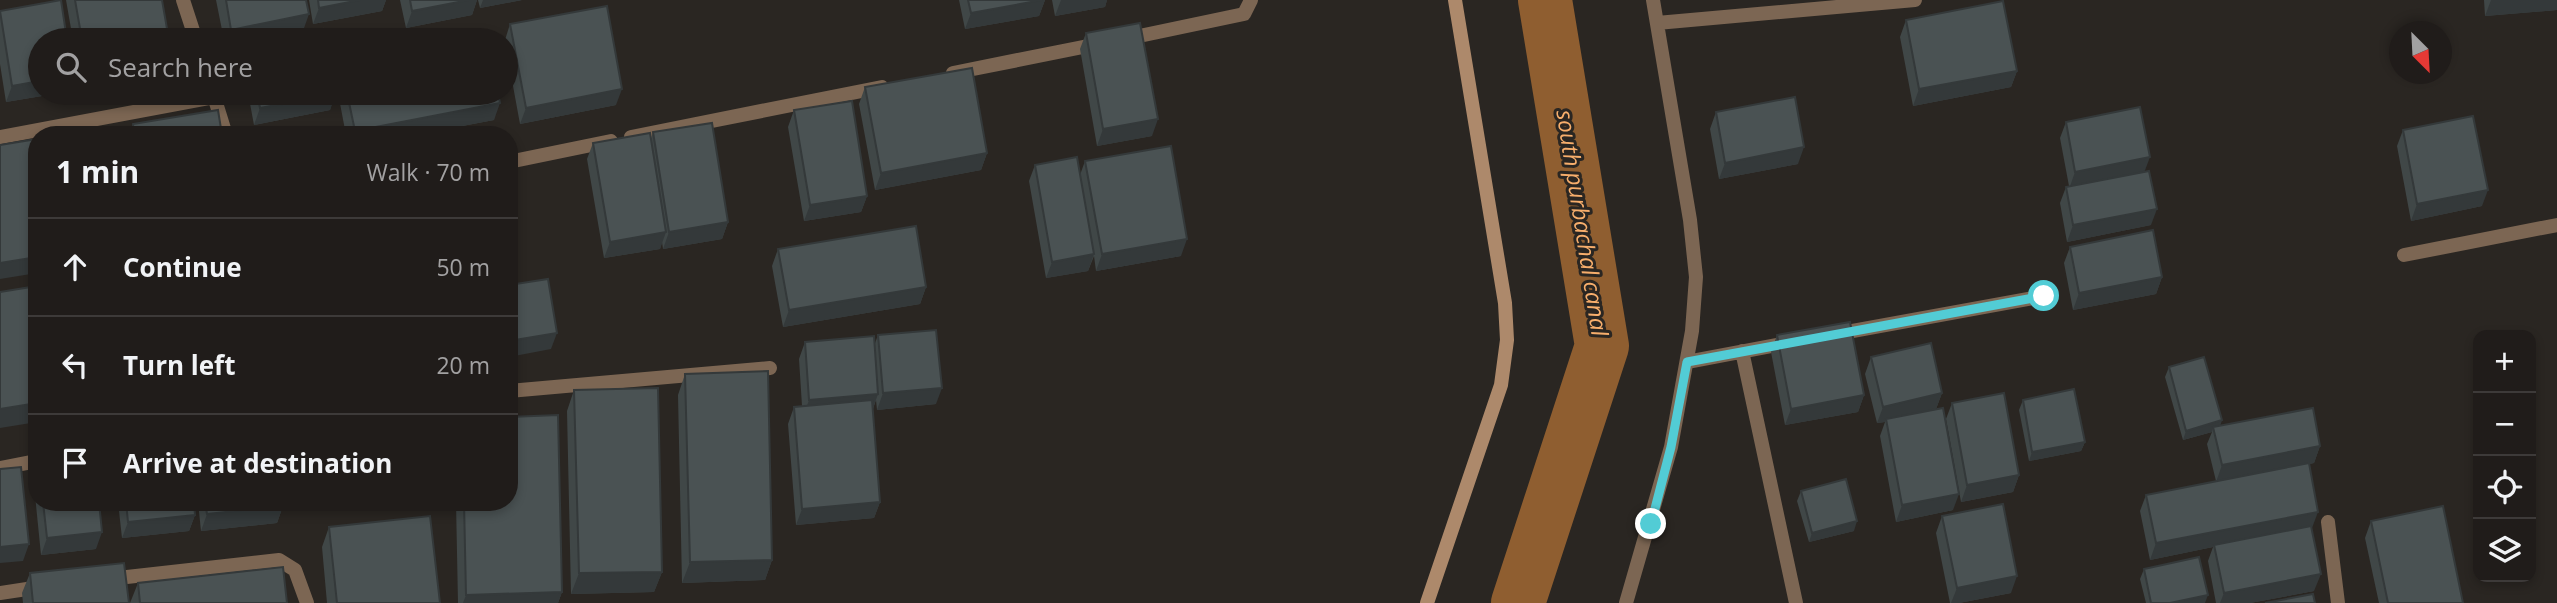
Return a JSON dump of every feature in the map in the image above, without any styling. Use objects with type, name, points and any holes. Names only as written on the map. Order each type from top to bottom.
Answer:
[{"type":"street","points":[[183,0],[192,28]]},
{"type":"street","points":[[936,76],[1220,20],[1244,14],[1251,0]]},
{"type":"street","points":[[1427,603],[1501,384],[1507,340],[1505,303],[1455,0]]},
{"type":"street","points":[[1626,603],[1671,447],[1687,362],[1696,277],[1690,220],[1653,0]]},
{"type":"street","points":[[1657,23],[1915,0]]},
{"type":"street","points":[[518,160],[895,84]]},
{"type":"street","points":[[56,126],[162,105]]},
{"type":"street","points":[[216,105],[223,126]]},
{"type":"street","points":[[0,137],[28,131]]},
{"type":"street","points":[[2404,256],[2557,225]]},
{"type":"street","points":[[1687,362],[2044,296]]},
{"type":"street","points":[[1742,351],[1796,603]]},
{"type":"street","points":[[518,390],[770,368]]},
{"type":"street","points":[[0,468],[28,463]]},
{"type":"street","points":[[2328,522],[2338,603]]},
{"type":"street","points":[[97,580],[279,559],[295,570],[307,603]]},
{"type":"street","points":[[0,593],[55,585]]},
{"type":"building","points":[[61,0],[65,28],[28,28],[28,83],[12,86],[0,11]]},
{"type":"building","points":[[75,0],[162,0],[167,28],[80,28]]},
{"type":"building","points":[[226,0],[306,0],[309,14],[231,28]]},
{"type":"building","points":[[318,0],[360,0],[319,8]]},
{"type":"building","points":[[410,0],[469,0],[412,11]]},
{"type":"building","points":[[968,0],[1042,0],[971,13]]},
{"type":"building","points":[[2003,1],[2017,71],[1919,89],[1906,20]]},
{"type":"building","points":[[607,6],[622,89],[526,108],[518,66],[518,28],[511,28],[510,24]]},
{"type":"building","points":[[1140,23],[1158,119],[1103,129],[1086,33]]},
{"type":"building","points":[[972,68],[987,153],[881,173],[865,87]]},
{"type":"building","points":[[1795,97],[1804,147],[1725,163],[1716,112]]},
{"type":"building","points":[[852,101],[867,196],[810,205],[794,110]]},
{"type":"building","points":[[350,105],[490,105],[381,126],[354,126]]},
{"type":"building","points":[[2140,107],[2150,157],[2075,172],[2066,122]]},
{"type":"building","points":[[218,110],[221,126],[133,126]]},
{"type":"building","points":[[2473,116],[2488,190],[2417,204],[2403,130]]},
{"type":"building","points":[[712,123],[728,222],[669,232],[653,132]]},
{"type":"building","points":[[650,133],[666,232],[610,242],[593,143]]},
{"type":"building","points":[[28,140],[28,258],[0,263],[0,145]]},
{"type":"building","points":[[1171,146],[1187,239],[1102,254],[1085,161]]},
{"type":"building","points":[[1077,157],[1094,254],[1052,262],[1035,165]]},
{"type":"building","points":[[2149,171],[2157,209],[2073,225],[2066,187]]},
{"type":"building","points":[[916,226],[926,287],[789,310],[778,249]]},
{"type":"building","points":[[2153,230],[2162,277],[2079,293],[2070,247]]},
{"type":"building","points":[[548,279],[557,333],[518,340],[518,284]]},
{"type":"building","points":[[28,287],[28,404],[0,409],[0,292]]},
{"type":"building","points":[[1850,322],[1864,395],[1791,409],[1777,335]]},
{"type":"building","points":[[936,330],[942,388],[883,393],[878,335]]},
{"type":"building","points":[[874,336],[878,394],[809,400],[805,342]]},
{"type":"building","points":[[1931,343],[1942,393],[1883,407],[1871,357]]},
{"type":"building","points":[[2204,357],[2222,420],[2186,431],[2169,367]]},
{"type":"building","points":[[768,371],[772,560],[690,562],[685,374]]},
{"type":"building","points":[[658,388],[662,572],[579,573],[574,390]]},
{"type":"building","points":[[2074,389],[2085,442],[2032,452],[2023,400]]},
{"type":"building","points":[[2004,393],[2019,475],[1967,485],[1952,403]]},
{"type":"building","points":[[872,400],[880,502],[802,509],[794,407]]},
{"type":"building","points":[[1943,408],[1959,494],[1902,505],[1886,419]]},
{"type":"building","points":[[2313,408],[2320,446],[2222,465],[2213,427]]},
{"type":"building","points":[[558,415],[562,592],[466,595],[464,511],[518,511],[518,417]]},
{"type":"building","points":[[2309,463],[2318,512],[2156,543],[2146,495]]},
{"type":"building","points":[[21,467],[29,544],[0,547],[0,469]]},
{"type":"building","points":[[1846,479],[1857,521],[1812,533],[1801,491]]},
{"type":"building","points":[[2003,504],[2017,576],[1957,588],[1942,516]]},
{"type":"building","points":[[2443,506],[2463,603],[2388,603],[2371,521]]},
{"type":"building","points":[[44,511],[100,511],[102,532],[47,538]]},
{"type":"building","points":[[127,511],[195,511],[195,515],[128,522]]},
{"type":"building","points":[[206,511],[236,511],[207,514]]},
{"type":"building","points":[[430,516],[440,603],[337,603],[329,527]]},
{"type":"building","points":[[2311,526],[2321,574],[2224,593],[2214,545]]},
{"type":"building","points":[[2199,557],[2208,595],[2170,603],[2151,603],[2144,569]]},
{"type":"building","points":[[124,563],[129,603],[33,603],[30,573]]},
{"type":"building","points":[[283,567],[287,603],[140,603],[138,583]]},
{"type":"building","points":[[2313,594],[2315,603],[2265,603]]},
{"type":"waterway","name":"south purbachal canal","points":[[1518,603],[1602,346],[1545,0]]},
{"type":"route","points":[[1651,524],[1671,447],[1687,362],[2044,296]]}]
